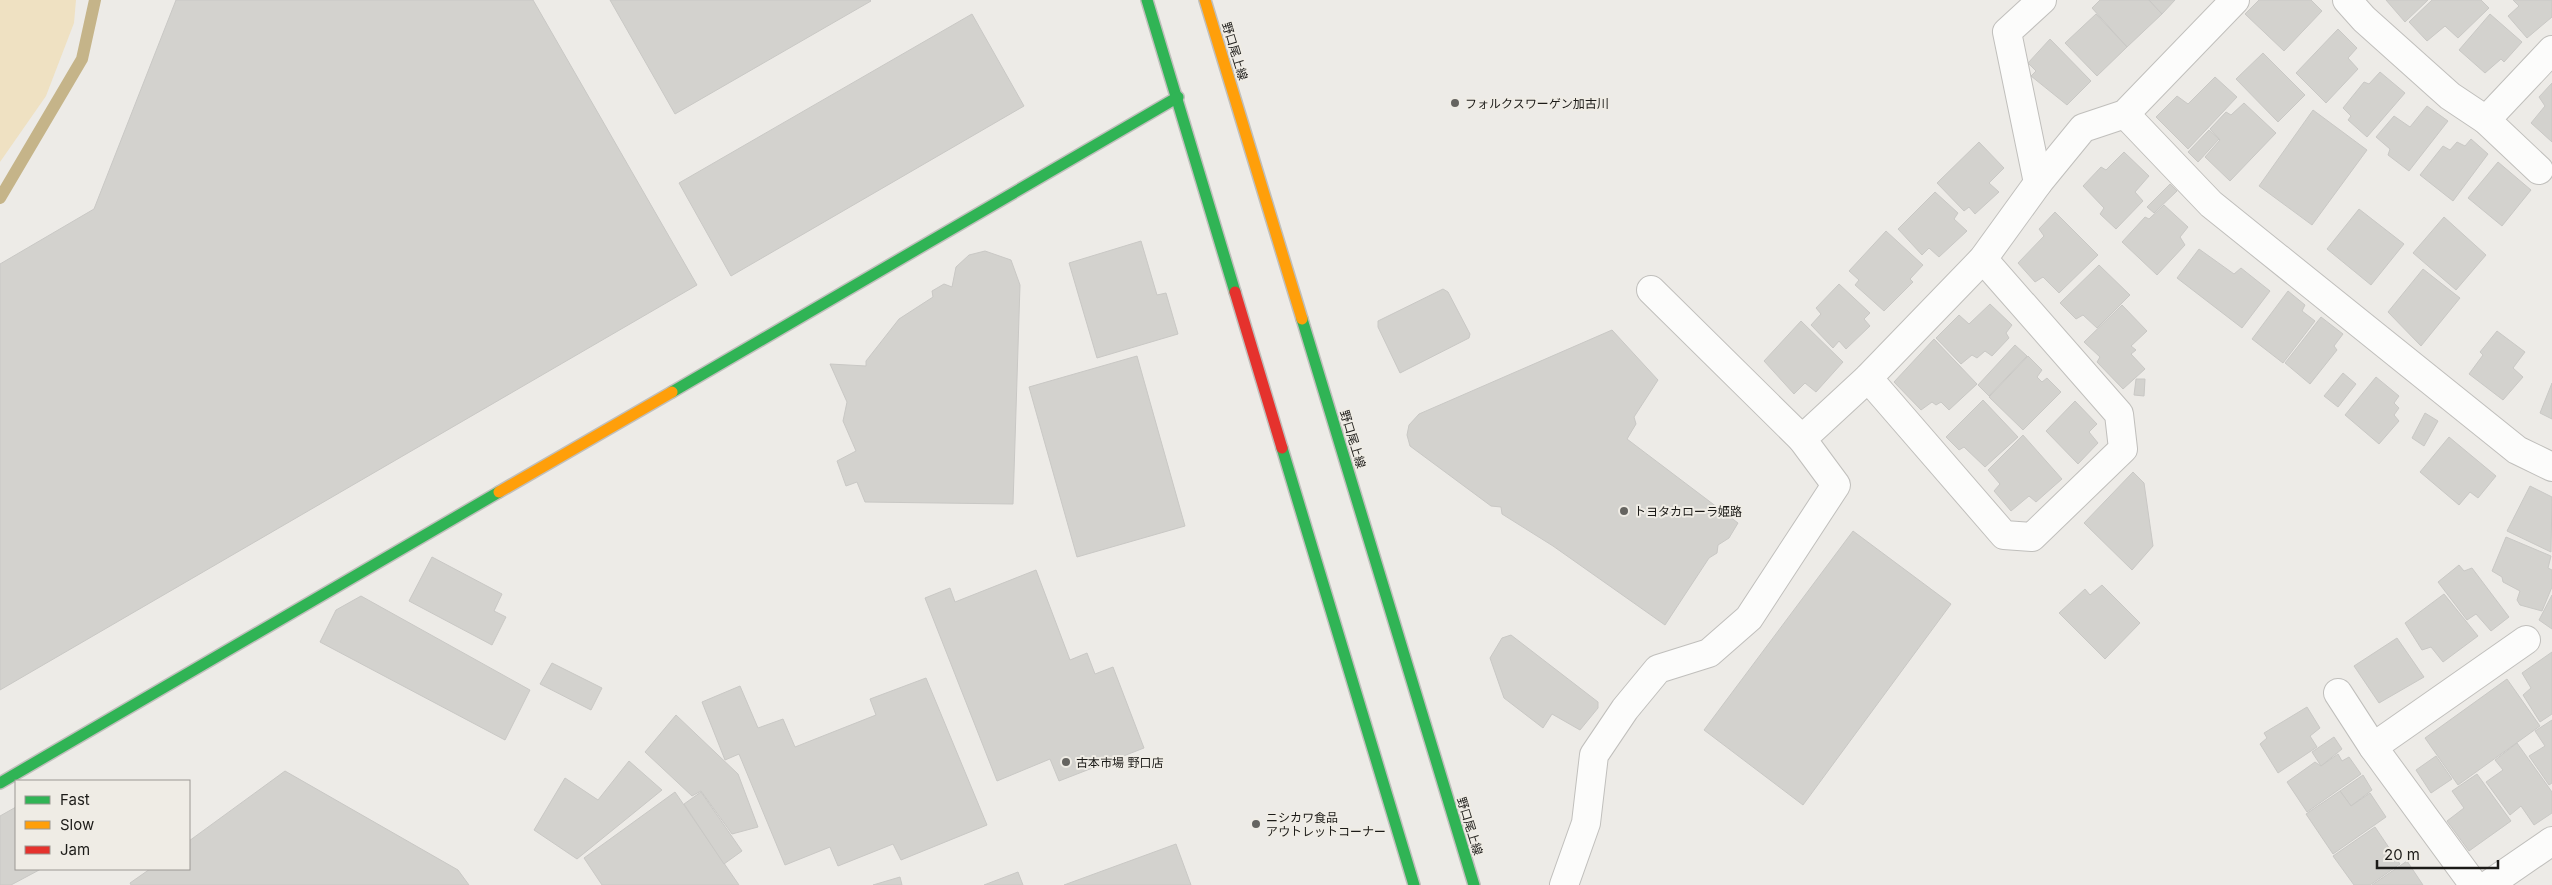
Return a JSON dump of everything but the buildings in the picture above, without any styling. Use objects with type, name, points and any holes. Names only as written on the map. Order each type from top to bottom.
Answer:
[{"type":"main road","points":[[1147,0],[1178,97],[1414,885]]},
{"type":"main road","name":"野口尾上線","points":[[1205,0],[1474,885]]},
{"type":"main road","points":[[0,783],[1178,97]]},
{"type":"street","points":[[2038,183],[2006,32],[2042,0]]},
{"type":"street","points":[[1802,439],[1868,378],[1983,259],[2038,183],[2082,128],[2125,114],[2234,0]]},
{"type":"street","points":[[2348,0],[2364,19],[2450,96],[2486,120],[2539,170]]},
{"type":"street","points":[[2486,120],[2552,50]]},
{"type":"street","points":[[2125,114],[2211,204],[2517,450],[2552,467]]},
{"type":"street","points":[[1868,378],[2004,535],[2032,537],[2123,449],[2119,414],[1983,259]]},
{"type":"street","points":[[1564,885],[1586,823],[1594,755],[1625,709],[1658,669],[1709,653],[1749,618],[1836,484],[1802,439],[1651,290]]},
{"type":"street","points":[[2373,747],[2526,640]]},
{"type":"street","points":[[2338,693],[2373,747],[2474,885]]},
{"type":"street","points":[[2488,885],[2552,841]]},
{"type":"shaded area","points":[[0,0],[76,0],[74,23],[46,96],[0,162]]},
{"type":"waterway","points":[[0,198],[82,59],[95,0]]},
{"type":"traffic: fast","points":[[1147,0],[1235,292]]},
{"type":"traffic: fast","points":[[672,392],[1178,97]]},
{"type":"traffic: fast","points":[[1302,319],[1474,885]]},
{"type":"traffic: fast","points":[[1282,448],[1414,885]]},
{"type":"traffic: fast","points":[[0,783],[499,492]]},
{"type":"traffic: slow","points":[[1205,0],[1302,319]]},
{"type":"traffic: slow","points":[[499,492],[672,392]]},
{"type":"traffic: jam","points":[[1235,292],[1282,448]]},
{"type":"place","name":"フォルクスワーゲン加古川","points":[[1455,103]]},
{"type":"place","name":"トヨタカローラ姫路","points":[[1624,511]]},
{"type":"place","name":"古本市場 野口店","points":[[1066,762]]},
{"type":"place","name":"ニシカワ食品 アウトレットコーナー","points":[[1256,824]]}]
